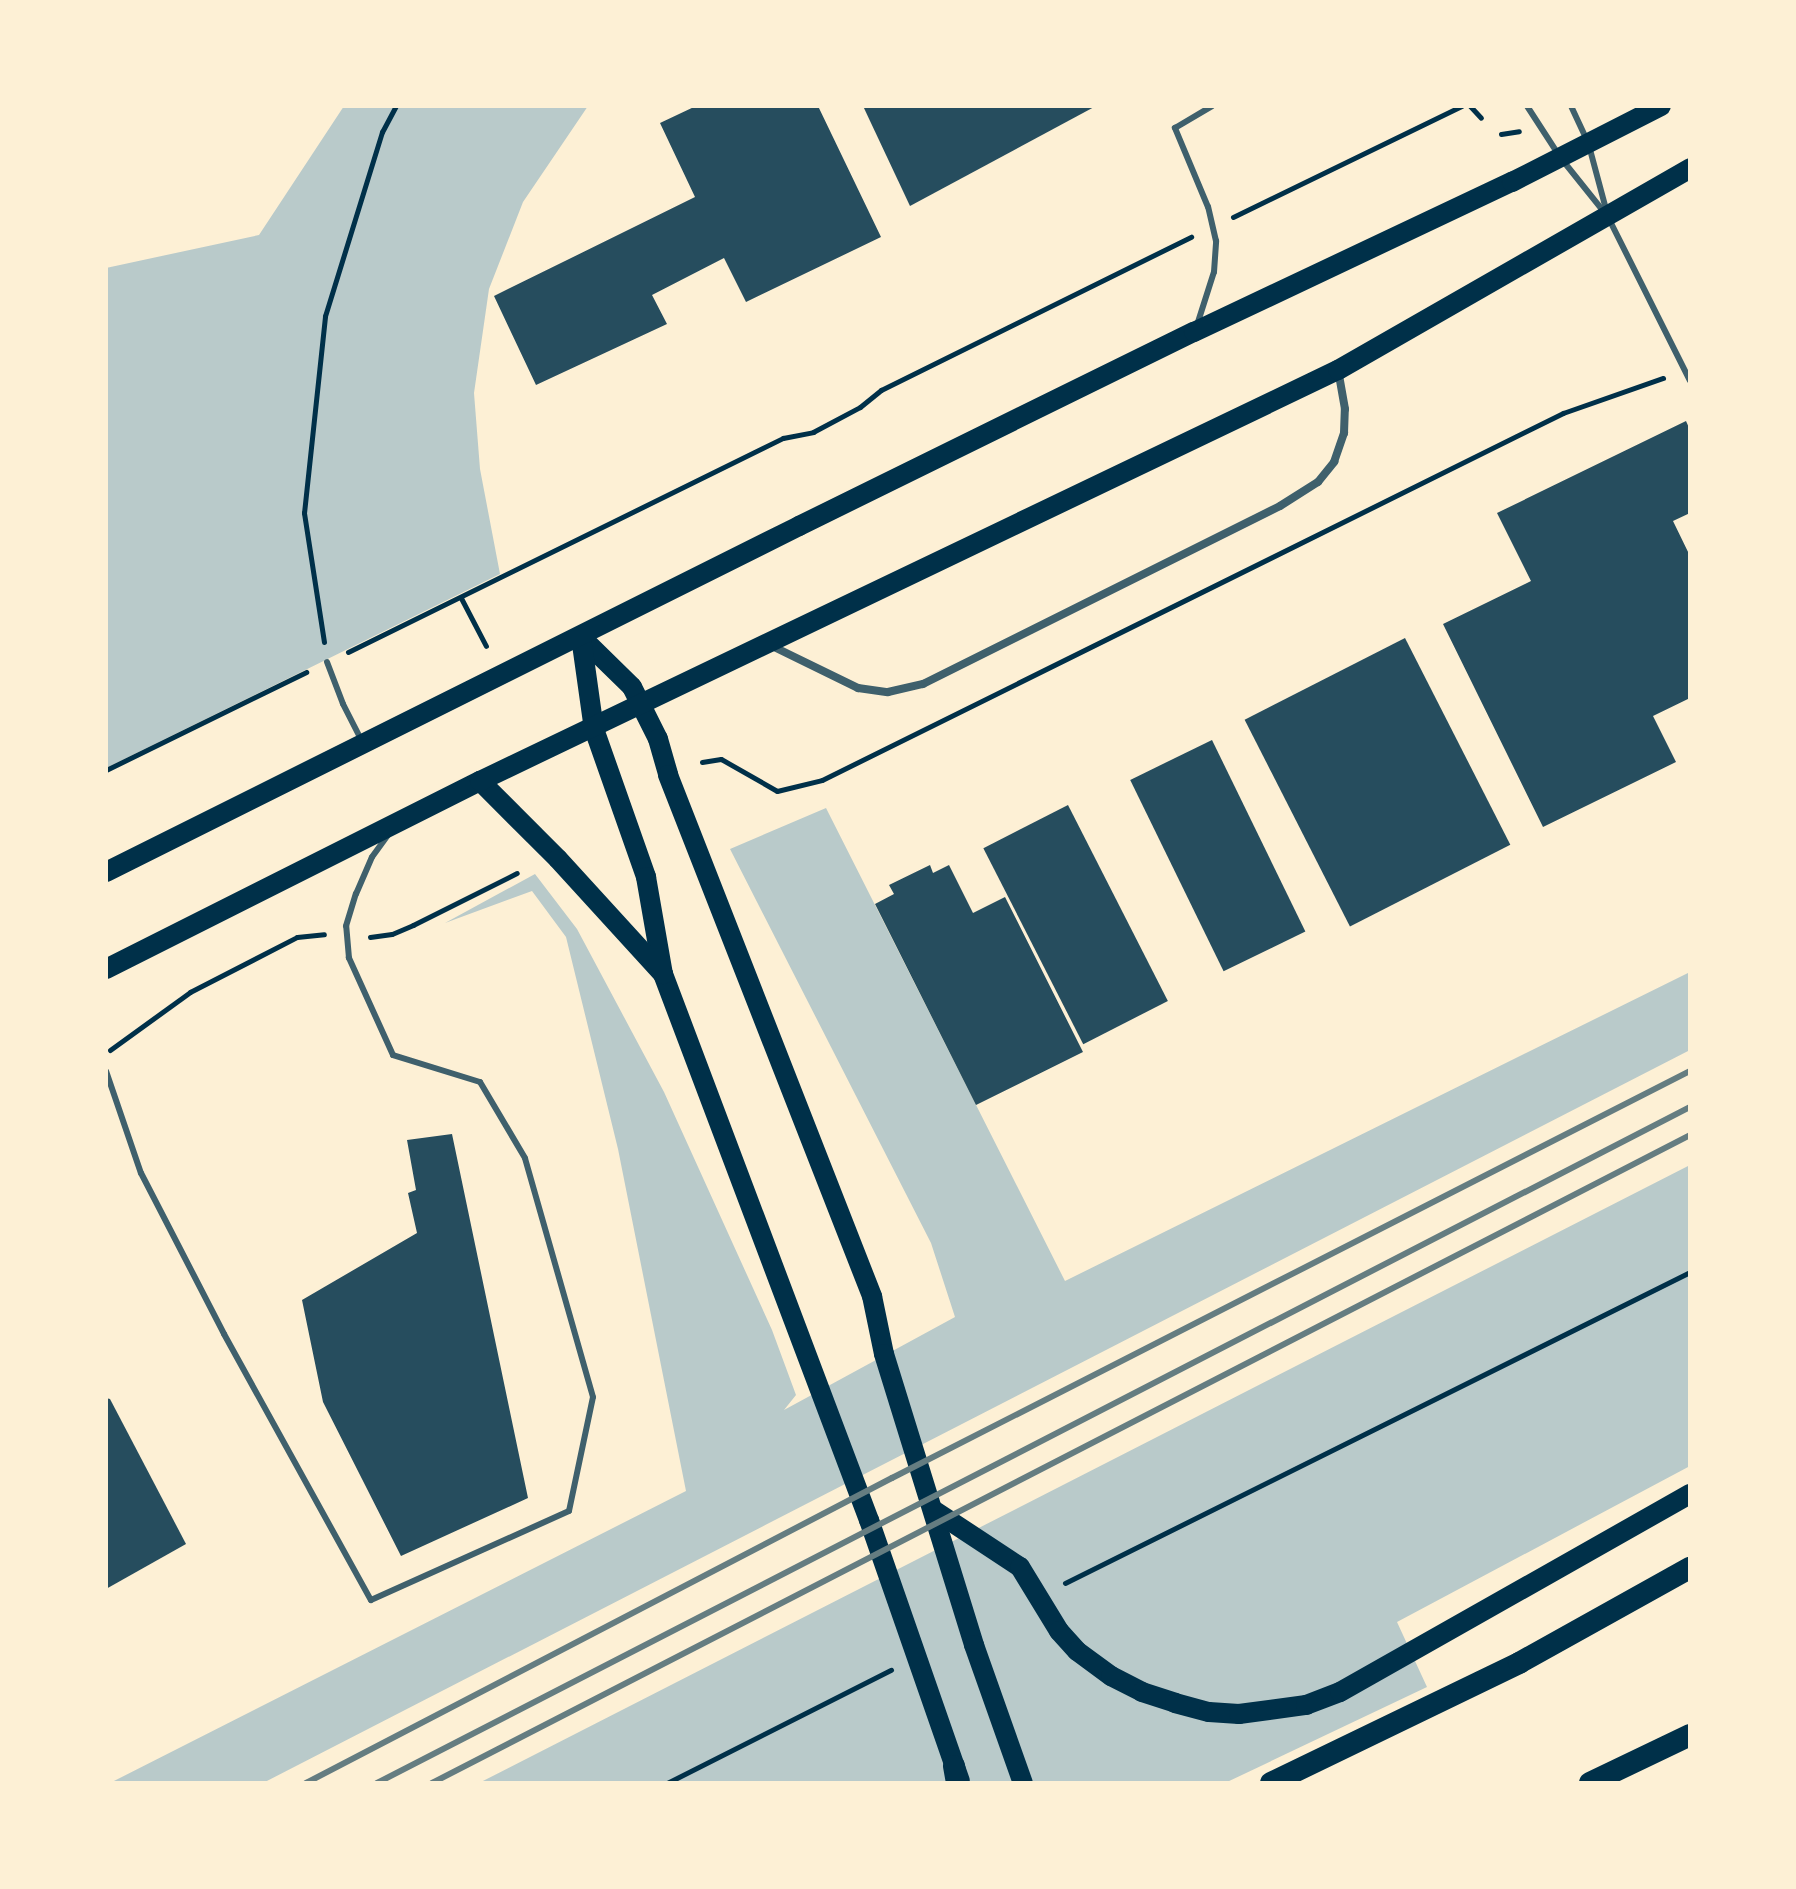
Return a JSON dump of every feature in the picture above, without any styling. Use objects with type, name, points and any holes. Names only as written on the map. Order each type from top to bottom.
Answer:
[{"type":"highway","points":[[1271,1783],[1519,1663],[1690,1568]]},
{"type":"highway","points":[[1590,1783],[1690,1735]]},
{"type":"main road","points":[[106,872],[581,637],[675,587],[1661,106]]},
{"type":"main road","points":[[106,969],[480,781],[1338,370],[1690,168]]},
{"type":"main road","points":[[581,637],[620,672],[642,705],[872,1296],[884,1354],[974,1645],[1023,1783]]},
{"type":"main road","points":[[581,637],[594,729],[646,877],[663,974],[869,1520],[958,1777]]},
{"type":"main road","points":[[480,781],[558,859],[663,974]]},
{"type":"main road","points":[[935,1511],[1020,1567],[1040,1605],[1077,1651],[1142,1692],[1209,1712],[1239,1714],[1306,1705],[1340,1692],[1690,1494]]},
{"type":"street","points":[[767,643],[858,688],[888,692],[923,684],[1280,506],[1318,482],[1334,462],[1344,433],[1345,409],[1338,370]]},
{"type":"lane","points":[[1194,332],[1214,272],[1216,241],[1175,128],[1212,106]]},
{"type":"lane","points":[[1527,106],[1560,157],[1608,217]]},
{"type":"lane","points":[[1571,106],[1588,142],[1608,217],[1690,381]]},
{"type":"lane","points":[[327,662],[343,704],[364,744]]},
{"type":"lane","points":[[106,1071],[141,1173],[224,1334],[371,1600],[569,1511],[593,1397],[525,1158],[480,1082],[393,1055],[356,979],[346,936],[362,876],[400,821]]},
{"type":"path","points":[[327,662],[304,513],[325,316],[382,132],[396,106]]},
{"type":"path","points":[[106,770],[783,438],[813,432],[860,407],[881,390],[1462,106]]},
{"type":"path","points":[[1470,106],[1481,118]]},
{"type":"path","points":[[1501,134],[1522,130]]},
{"type":"path","points":[[702,762],[721,759],[777,791],[822,780],[1563,413],[1684,369]]},
{"type":"path","points":[[461,598],[486,646]]},
{"type":"path","points":[[106,1053],[190,992],[297,937],[313,934],[392,934],[517,873]]},
{"type":"path","points":[[1062,1585],[1690,1272]]},
{"type":"path","points":[[667,1783],[906,1663]]},
{"type":"shaded area","points":[[344,106],[588,106],[523,202],[489,289],[474,393],[480,469],[500,574],[106,768],[106,268],[259,235]]},
{"type":"shaded area","points":[[826,808],[1065,1281],[1690,972],[1690,1050],[263,1783],[110,1783],[686,1491],[618,1149],[566,937],[532,891],[445,923],[535,874],[577,929],[664,1092],[772,1330],[796,1395],[784,1410],[955,1317],[931,1243],[730,849]]},
{"type":"shaded area","points":[[1690,1165],[1690,1466],[1397,1622],[1427,1687],[1225,1783],[479,1783]]},
{"type":"building","points":[[696,106],[818,106],[881,237],[746,302],[724,258],[652,295],[667,324],[536,385],[494,296],[695,197],[660,123]]},
{"type":"building","points":[[863,106],[1096,106],[910,206]]},
{"type":"building","points":[[1686,421],[1690,430],[1690,513],[1673,521],[1690,556],[1690,698],[1653,716],[1676,762],[1543,827],[1443,624],[1531,581],[1497,513]]},
{"type":"building","points":[[1405,638],[1510,845],[1350,926],[1245,720]]},
{"type":"building","points":[[1212,740],[1305,931],[1224,971],[1130,780]]},
{"type":"building","points":[[1068,805],[1168,1001],[1083,1044],[983,848]]},
{"type":"building","points":[[930,865],[933,873],[949,865],[973,913],[1005,897],[1083,1052],[976,1105],[875,904],[894,894],[889,885]]},
{"type":"building","points":[[452,1134],[528,1498],[401,1556],[323,1402],[302,1300],[417,1233],[408,1193],[416,1190],[407,1140]]},
{"type":"building","points":[[106,1398],[110,1399],[186,1544],[106,1589]]},
{"type":"railway","points":[[306,1783],[892,1478],[1690,1071]]},
{"type":"railway","points":[[377,1783],[1690,1107]]},
{"type":"railway","points":[[432,1783],[1690,1135]]}]
